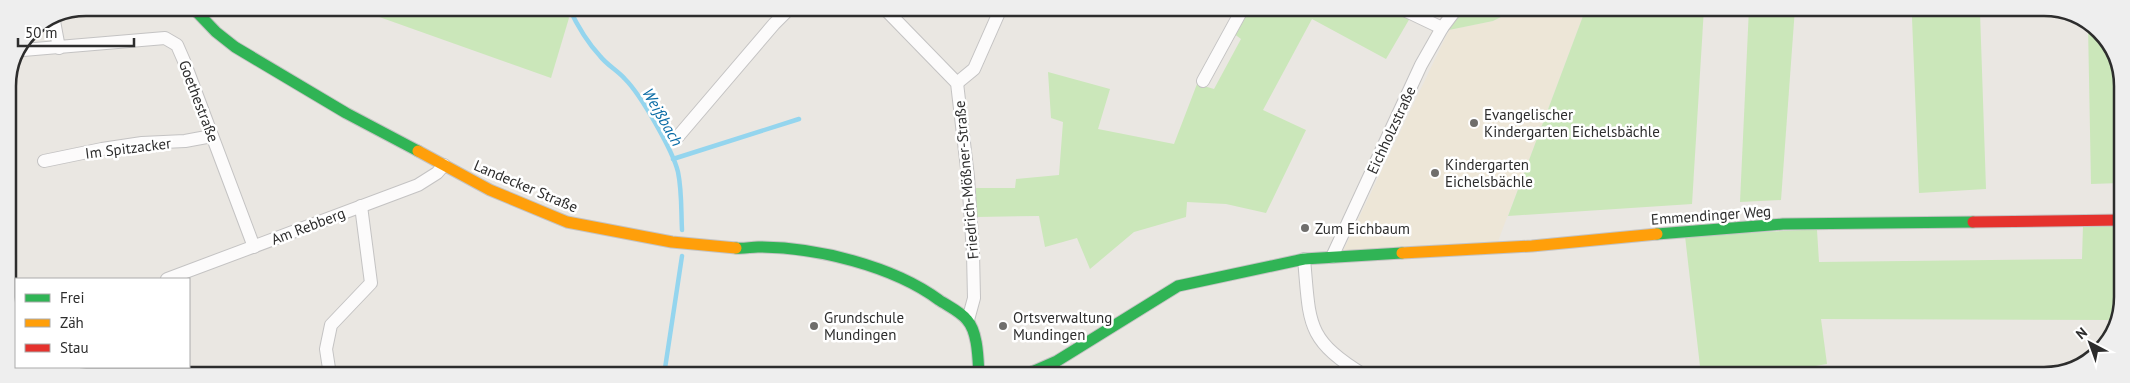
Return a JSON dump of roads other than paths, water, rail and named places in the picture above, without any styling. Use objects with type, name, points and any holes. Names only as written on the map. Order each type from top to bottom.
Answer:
[{"type":"street","name":"Landecker Straße","points":[[201,16],[216,32],[235,47],[346,113],[490,190],[568,222],[672,242],[741,250],[758,247],[817,253],[865,264],[901,277],[926,290],[968,320]]},
{"type":"street","points":[[675,140],[782,16]]},
{"type":"street","name":"Friedrich-Mößner-Straße","points":[[892,16],[957,83],[968,177],[973,253],[974,298],[968,320]]},
{"type":"street","points":[[957,83],[974,68],[997,16]]},
{"type":"street","points":[[1203,81],[1239,16]]},
{"type":"street","points":[[1417,16],[1442,28]]},
{"type":"street","name":"Eichholzstraße","points":[[1332,257],[1422,65],[1442,28],[1451,16]]},
{"type":"street","points":[[55,24],[59,48]]},
{"type":"street","name":"Goethestraße","points":[[27,50],[165,38],[178,45],[254,247]]},
{"type":"street","name":"Im Spitzacker","points":[[44,161],[142,143],[185,141],[212,136]]},
{"type":"street","name":"Am Rebberg","points":[[170,278],[418,184],[437,173],[444,165]]},
{"type":"street","points":[[329,367],[326,349],[331,325],[371,283],[361,206]]},
{"type":"street","name":"Emmendinger Weg","points":[[1304,259],[1532,246],[1682,231],[1783,224],[2114,220]]},
{"type":"street","points":[[1043,367],[1057,361],[1178,286],[1304,259],[1309,312],[1314,330],[1328,349],[1339,360],[1351,367]]},
{"type":"street","points":[[968,320],[977,344],[979,367]]},
{"type":"waterway","name":"Weißbach","points":[[573,16],[595,51],[632,87],[663,138],[678,172],[682,230]]},
{"type":"waterway","points":[[673,159],[799,119]]},
{"type":"waterway","name":"Weißbach","points":[[665,367],[682,256]]},
{"type":"place","name":"Evangelischer Kindergarten Eichelsbächle","points":[[1474,123]]},
{"type":"place","name":"Kindergarten Eichelsbächle","points":[[1435,173]]},
{"type":"place","name":"Zum Eichbaum","points":[[1305,228]]},
{"type":"place","name":"Grundschule Mundingen","points":[[814,326]]},
{"type":"place","name":"Ortsverwaltung Mundingen","points":[[1003,326]]}]
